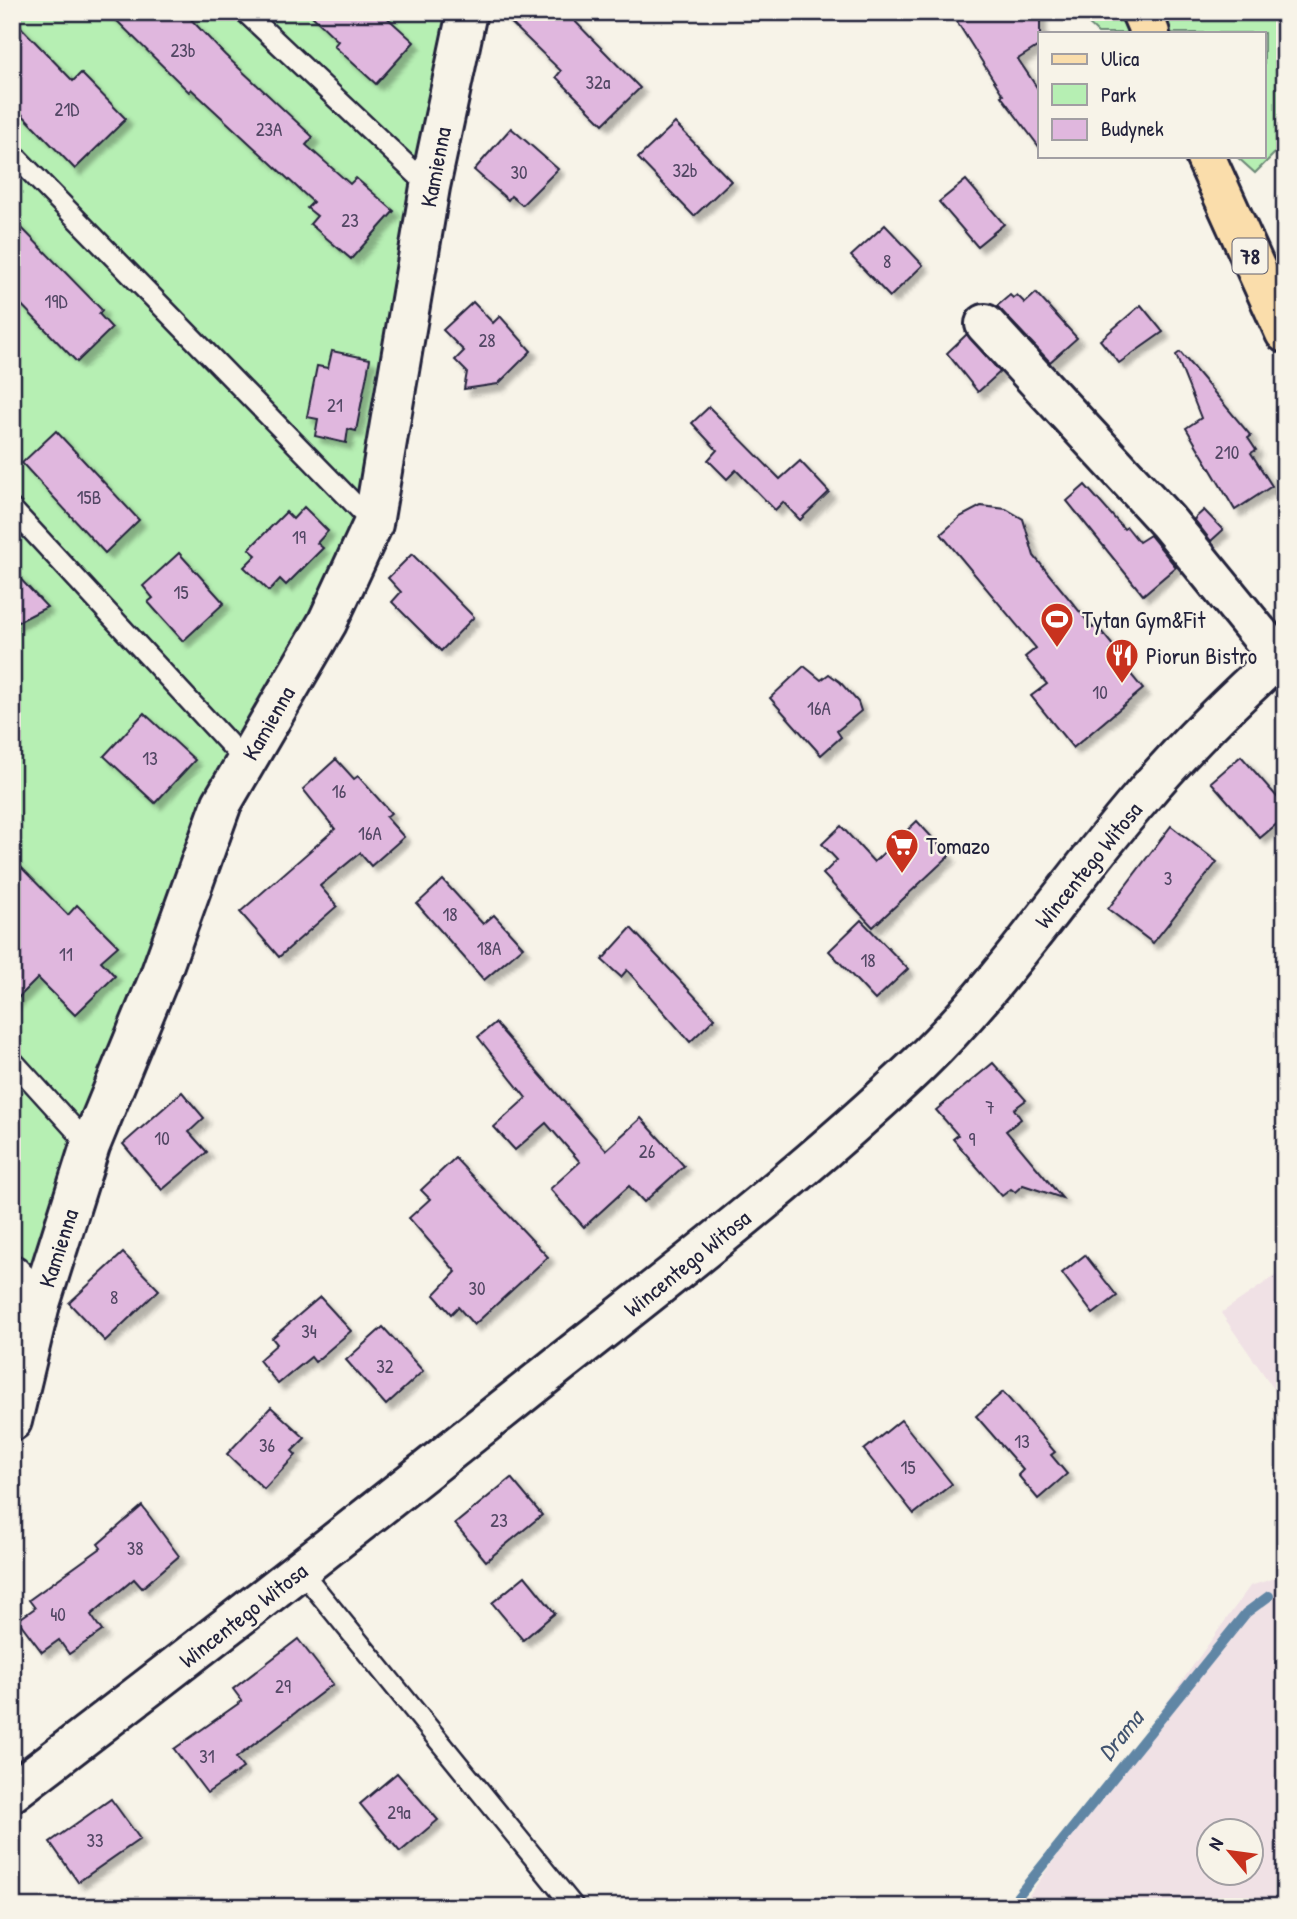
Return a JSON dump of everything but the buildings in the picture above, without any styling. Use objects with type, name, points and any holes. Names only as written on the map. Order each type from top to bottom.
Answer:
[{"type":"main road","points":[[1141,12],[1150,32]]},
{"type":"main road","name":"78","points":[[1206,158],[1285,332]]},
{"type":"street","name":"Kamienna","points":[[12,1421],[40,1304],[90,1146],[159,978],[222,803],[327,623],[373,524],[430,187],[467,12]]},
{"type":"street","points":[[985,324],[1167,521],[1282,654]]},
{"type":"street","name":"Wincentego Witosa","points":[[12,1792],[300,1571],[771,1196],[858,1122],[924,1059],[989,988],[1138,801],[1182,751],[1282,654]]},
{"type":"street","points":[[12,1275],[40,1304]]},
{"type":"lane","points":[[245,12],[430,187]]},
{"type":"lane","points":[[17,158],[373,524]]},
{"type":"lane","points":[[12,509],[246,762]]},
{"type":"lane","points":[[12,1060],[90,1146]]},
{"type":"lane","points":[[300,1571],[574,1907]]},
{"type":"shaded area","points":[[1285,1269],[1285,1405],[1221,1313]]},
{"type":"shaded area","points":[[1285,1575],[1285,1907],[1041,1907],[1029,1895],[1250,1586]]},
{"type":"green space","points":[[12,12],[475,12],[387,491],[220,829],[12,1423]]},
{"type":"green space","points":[[1075,12],[1285,12],[1285,143],[1255,173],[1238,158],[1266,158],[1266,32],[1097,32]]},
{"type":"waterway","name":"Drama","points":[[1009,1907],[1246,1613],[1269,1596]]},
{"type":"place","name":"Tytan Gym&Fit","points":[[1057,649]]},
{"type":"place","name":"Piorun Bistro","points":[[1122,685]]},
{"type":"place","name":"Tomazo","points":[[902,875]]}]
